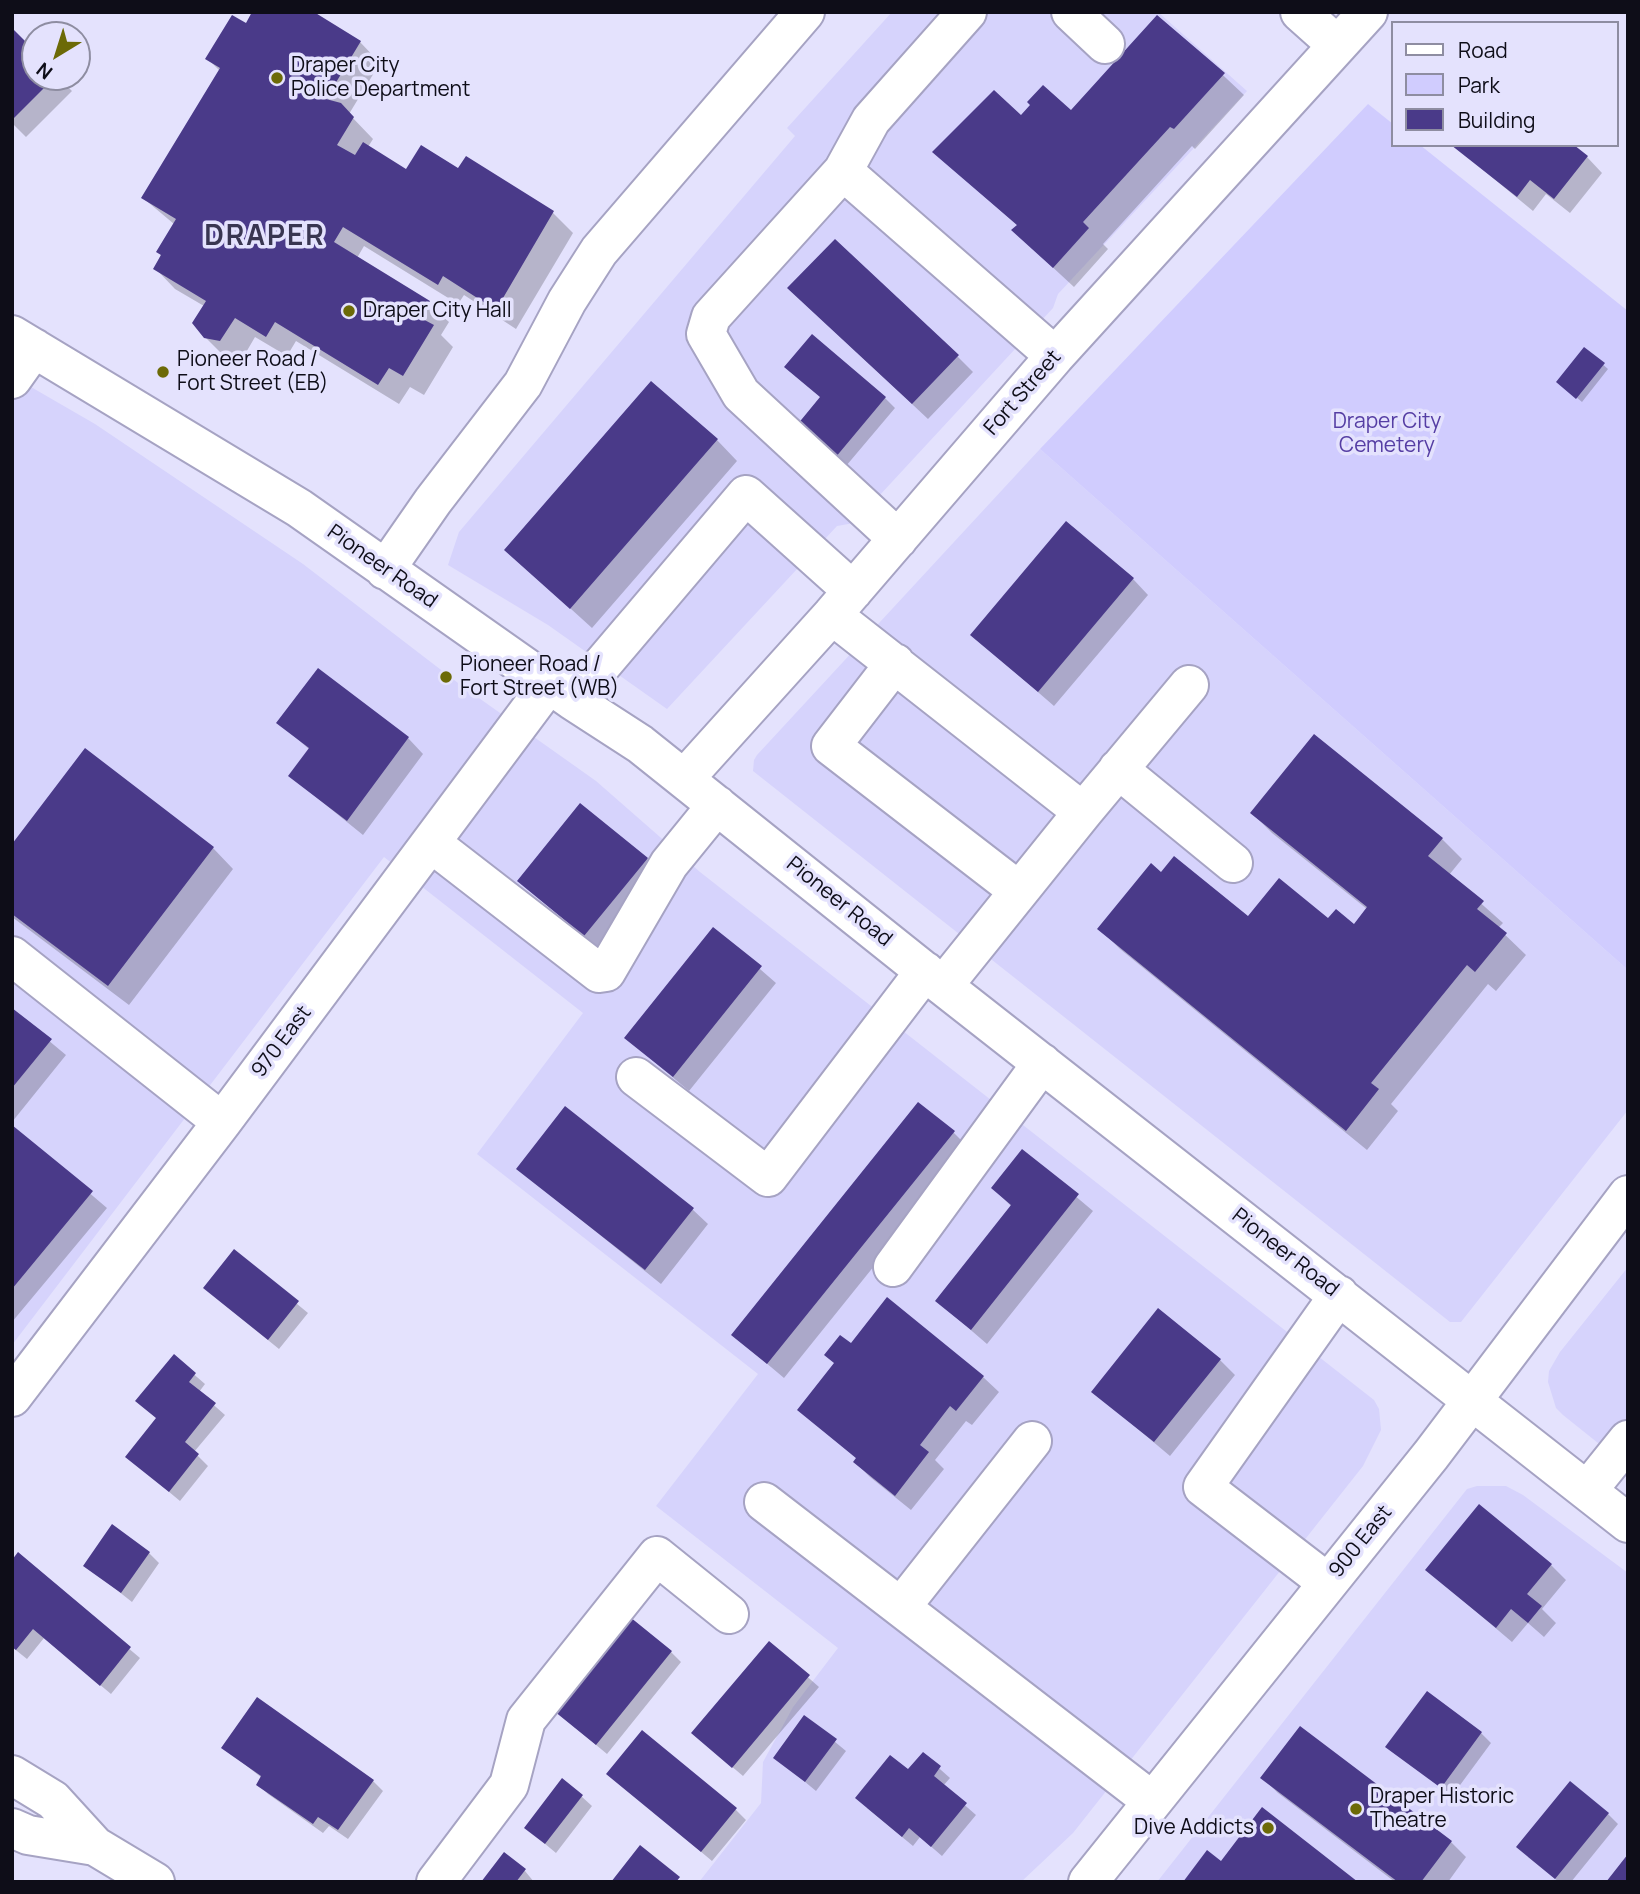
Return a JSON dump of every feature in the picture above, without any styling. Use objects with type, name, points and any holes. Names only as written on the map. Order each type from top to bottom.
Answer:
[{"type":"street","points":[[385,569],[436,497],[523,384],[572,292],[599,251],[805,12]]},
{"type":"street","points":[[898,539],[741,394],[705,334],[711,317],[843,171],[871,120],[967,12]]},
{"type":"street","points":[[1071,12],[1105,44]]},
{"type":"street","points":[[1300,12],[1337,45]]},
{"type":"street","name":"Fort Street","points":[[684,779],[843,603],[1055,356],[1368,12]]},
{"type":"street","points":[[843,171],[1055,356]]},
{"type":"street","points":[[12,379],[23,341]]},
{"type":"street","name":"Pioneer Road","points":[[23,341],[299,508],[561,692],[640,744],[1628,1523]]},
{"type":"street","name":"970 East","points":[[12,1397],[430,843],[561,692],[746,495],[843,603]]},
{"type":"street","points":[[843,603],[895,663],[1083,812]]},
{"type":"street","points":[[895,663],[831,746],[1019,891]]},
{"type":"street","points":[[636,1077],[768,1177],[934,978],[1019,891],[1189,685]]},
{"type":"street","points":[[1118,769],[1233,863]]},
{"type":"street","points":[[430,843],[599,973],[606,972],[669,864],[717,805]]},
{"type":"street","points":[[12,956],[222,1122]]},
{"type":"street","points":[[893,1266],[1042,1063]]},
{"type":"street","name":"900 East","points":[[1088,1882],[1328,1583],[1628,1195]]},
{"type":"street","points":[[1328,1583],[1203,1487],[1339,1295]]},
{"type":"street","points":[[1587,1491],[1628,1440]]},
{"type":"street","points":[[901,1607],[1032,1441]]},
{"type":"street","points":[[764,1502],[1152,1801]]},
{"type":"street","points":[[436,1882],[509,1785],[526,1720],[657,1556],[729,1614]]},
{"type":"street","points":[[13,1775],[53,1800],[95,1846],[155,1882]]},
{"type":"street","points":[[12,1828],[27,1835],[95,1846]]},
{"type":"shaded area","points":[[892,12],[1158,12],[1247,91],[1058,294],[1053,308],[854,523],[837,526],[667,709],[548,625],[448,565],[459,532],[795,136],[787,128]]},
{"type":"shaded area","points":[[12,376],[95,424],[303,564],[462,686],[596,781],[700,872],[1374,1400],[1379,1409],[1381,1430],[1363,1466],[1073,1833],[1021,1882],[699,1882],[761,1803],[763,1762],[793,1707],[838,1648],[656,1506],[758,1374],[477,1154],[583,1013],[384,857],[12,1345]]},
{"type":"shaded area","points":[[1040,449],[1628,970],[1628,1110],[1461,1322],[1450,1322],[753,771],[757,755]]},
{"type":"shaded area","points":[[1628,1267],[1628,1467],[1556,1408],[1548,1382],[1549,1371],[1560,1352]]},
{"type":"shaded area","points":[[1477,1486],[1506,1486],[1523,1495],[1628,1573],[1628,1882],[1157,1882],[1467,1489]]},
{"type":"green space","name":"Draper City Cemetery","points":[[1368,104],[1392,123],[1392,147],[1423,147],[1628,311],[1628,970],[1040,449]]},
{"type":"building","points":[[252,12],[314,12],[361,41],[326,99],[341,103],[354,117],[337,145],[355,155],[363,142],[406,169],[421,145],[458,168],[466,156],[554,211],[496,310],[443,276],[438,285],[343,227],[334,242],[430,301],[419,317],[434,325],[403,376],[389,368],[378,385],[275,322],[266,337],[235,318],[220,341],[204,338],[192,323],[206,301],[153,269],[161,255],[156,252],[176,219],[141,198],[220,68],[205,59],[232,15],[246,23]]},
{"type":"building","points":[[1157,15],[1225,73],[1174,129],[1170,127],[1083,222],[1089,228],[1053,268],[1011,230],[1017,225],[932,152],[994,90],[1021,115],[1030,105],[1027,102],[1043,85],[1071,110]]},
{"type":"building","points":[[12,28],[21,37],[21,91],[41,91],[12,120]]},
{"type":"building","points":[[1454,147],[1577,147],[1588,156],[1554,199],[1530,180],[1517,197]]},
{"type":"building","points":[[835,239],[959,355],[912,404],[787,288]]},
{"type":"building","points":[[812,334],[886,397],[835,458],[797,425],[820,397],[784,367]]},
{"type":"building","points":[[1584,347],[1605,363],[1576,399],[1556,382]]},
{"type":"building","points":[[651,381],[718,439],[570,609],[504,550]]},
{"type":"building","points":[[1066,521],[1134,578],[1038,692],[970,635]]},
{"type":"building","points":[[318,668],[409,737],[347,821],[288,776],[309,748],[276,723]]},
{"type":"building","points":[[1314,734],[1443,838],[1428,856],[1484,901],[1477,909],[1507,933],[1475,972],[1467,965],[1371,1083],[1379,1089],[1346,1131],[1097,929],[1151,863],[1161,872],[1174,856],[1248,916],[1279,878],[1328,918],[1336,909],[1354,924],[1367,907],[1250,813]]},
{"type":"building","points":[[85,748],[214,847],[108,986],[12,914],[12,844]]},
{"type":"building","points":[[580,803],[648,858],[584,936],[517,881]]},
{"type":"building","points":[[713,927],[762,966],[673,1077],[624,1038]]},
{"type":"building","points":[[12,1008],[52,1039],[12,1088]]},
{"type":"building","points":[[918,1102],[955,1131],[767,1364],[731,1335]]},
{"type":"building","points":[[565,1106],[694,1208],[645,1270],[516,1169]]},
{"type":"building","points":[[12,1125],[93,1191],[12,1289]]},
{"type":"building","points":[[1022,1149],[1079,1194],[971,1330],[935,1301],[1011,1205],[991,1188]]},
{"type":"building","points":[[234,1249],[299,1301],[268,1340],[203,1288]]},
{"type":"building","points":[[887,1297],[984,1376],[956,1411],[950,1406],[920,1445],[929,1452],[895,1496],[853,1462],[856,1458],[797,1410],[834,1363],[824,1355],[840,1335],[851,1343]]},
{"type":"building","points":[[1158,1308],[1221,1359],[1154,1442],[1091,1392]]},
{"type":"building","points":[[174,1354],[196,1373],[189,1382],[216,1403],[185,1442],[199,1454],[169,1492],[125,1457],[156,1418],[135,1401]]},
{"type":"building","points":[[1479,1504],[1552,1564],[1527,1594],[1542,1606],[1528,1623],[1511,1609],[1496,1628],[1425,1570]]},
{"type":"building","points":[[112,1524],[150,1552],[121,1593],[83,1566]]},
{"type":"building","points":[[18,1552],[131,1647],[100,1686],[33,1629],[16,1650],[12,1647],[12,1560]]},
{"type":"building","points":[[630,1617],[672,1651],[596,1745],[554,1711]]},
{"type":"building","points":[[769,1641],[810,1675],[732,1768],[691,1733]]},
{"type":"building","points":[[1427,1691],[1482,1732],[1441,1788],[1385,1747]]},
{"type":"building","points":[[257,1697],[374,1780],[338,1830],[318,1817],[313,1824],[256,1785],[261,1776],[221,1748]]},
{"type":"building","points":[[804,1715],[837,1739],[805,1782],[773,1758]]},
{"type":"building","name":"Draper Historic Theatre","points":[[1300,1726],[1452,1841],[1421,1882],[1398,1882],[1260,1778]]},
{"type":"building","points":[[642,1730],[737,1808],[701,1852],[606,1774]]},
{"type":"building","points":[[923,1752],[941,1766],[934,1776],[967,1803],[931,1847],[909,1828],[902,1837],[855,1798],[890,1755],[908,1769]]},
{"type":"building","points":[[562,1778],[583,1795],[545,1844],[524,1828]]},
{"type":"building","points":[[1570,1781],[1609,1813],[1555,1879],[1516,1847]]},
{"type":"building","name":"Dive Addicts","points":[[1262,1807],[1358,1882],[1183,1882],[1207,1850],[1221,1861]]},
{"type":"building","points":[[640,1845],[680,1877],[676,1882],[611,1882]]},
{"type":"building","points":[[504,1852],[526,1869],[516,1882],[481,1882]]},
{"type":"building","points":[[1628,1854],[1628,1882],[1606,1882]]},
{"type":"place","name":"Draper City Police Department","points":[[277,78]]},
{"type":"place","name":"Draper City Hall","points":[[349,311]]},
{"type":"place","name":"Pioneer Road / Fort Street (EB)","points":[[163,372]]},
{"type":"place","name":"Pioneer Road / Fort Street (WB)","points":[[446,677]]},
{"type":"place","name":"Draper Historic Theatre","points":[[1356,1809]]},
{"type":"place","name":"Dive Addicts","points":[[1268,1828]]},
{"type":"district","name":"DRAPER","points":[[265,237]]}]
